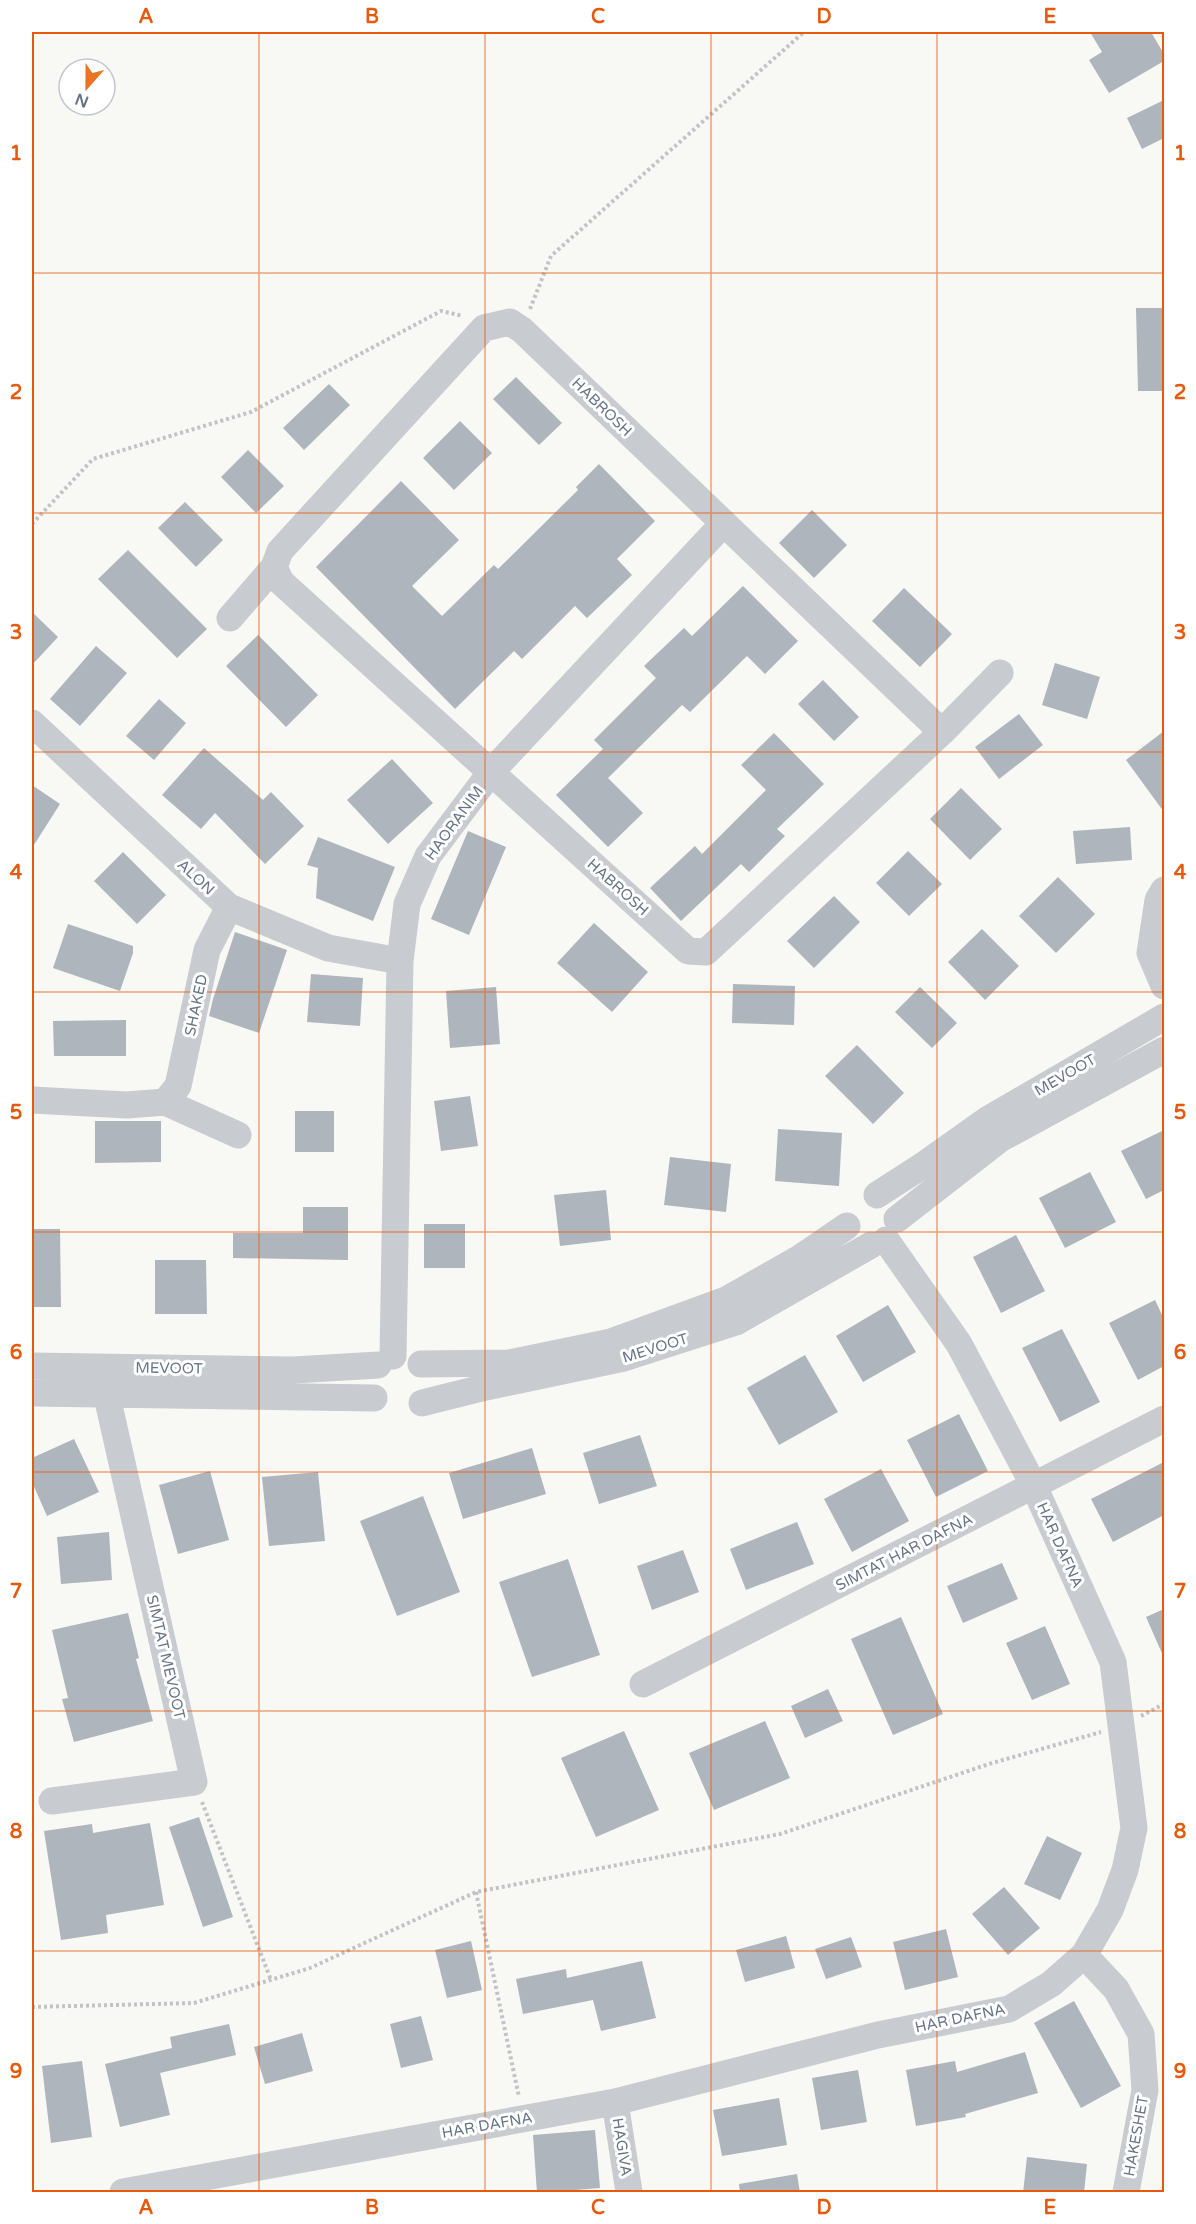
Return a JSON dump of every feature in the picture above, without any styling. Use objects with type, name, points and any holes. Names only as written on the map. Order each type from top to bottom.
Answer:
[{"type":"street","points":[[230,618],[274,567],[280,551],[484,328],[510,322],[522,330]]},
{"type":"street","name":"HABROSH","points":[[522,330],[942,732]]},
{"type":"street","name":"HAORANIM","points":[[386,1360],[400,961],[407,904],[428,856],[491,772],[724,524]]},
{"type":"street","name":"HABROSH","points":[[274,567],[280,582],[688,951],[706,952],[942,732],[1000,673]]},
{"type":"street","name":"ALON","points":[[32,723],[229,907],[328,948],[400,961]]},
{"type":"street","points":[[1164,890],[1158,900],[1150,953],[1164,986]]},
{"type":"street","name":"SHAKED","points":[[165,1102],[178,1086],[207,950],[229,907]]},
{"type":"street","name":"MEVOOT","points":[[877,1195],[987,1120],[1164,1017]]},
{"type":"street","name":"MEVOOT","points":[[422,1403],[624,1358],[736,1322],[885,1235],[1000,1138],[1164,1050]]},
{"type":"street","points":[[32,1100],[127,1105],[165,1102],[238,1135]]},
{"type":"street","points":[[877,1195],[891,1203],[885,1235],[856,1239],[847,1226],[846,1218],[853,1202],[860,1197],[877,1195]]},
{"type":"street","name":"MEVOOT","points":[[421,1364],[509,1363],[611,1341],[726,1300],[800,1258],[847,1226]]},
{"type":"street","name":"HAR DAFNA","points":[[123,2193],[615,2102],[878,2035],[1009,2009],[1051,1984],[1084,1954],[1110,1910],[1125,1870],[1134,1828],[1113,1662],[1034,1486],[959,1344],[885,1235]]},
{"type":"street","points":[[403,1355],[421,1364],[426,1371],[429,1388],[422,1403],[415,1409],[396,1413],[388,1411],[374,1398],[371,1381],[386,1360],[403,1355]]},
{"type":"street","name":"MEVOOT","points":[[32,1366],[294,1370],[386,1360]]},
{"type":"street","name":"MEVOOT","points":[[32,1393],[106,1392],[374,1398]]},
{"type":"street","name":"SIMTAT MEVOOT","points":[[106,1392],[194,1782]]},
{"type":"street","name":"SIMTAT HAR DAFNA","points":[[643,1684],[1164,1419]]},
{"type":"street","points":[[52,1801],[194,1782]]},
{"type":"street","name":"HAKESHET","points":[[1084,1954],[1116,1989],[1141,2034],[1145,2090],[1126,2193]]},
{"type":"street","name":"HAGIVA","points":[[615,2102],[629,2193]]},
{"type":"path","points":[[522,330],[551,256],[804,32]]},
{"type":"path","points":[[32,524],[93,459],[251,412],[441,310],[496,325]]},
{"type":"path","points":[[32,2007],[194,2003],[310,1968],[476,1892],[780,1833],[989,1764],[1122,1726],[1164,1704]]},
{"type":"path","points":[[194,1782],[271,1980]]},
{"type":"path","points":[[476,1892],[524,2118]]},
{"type":"building","points":[[1090,32],[1151,32],[1164,54],[1164,61],[1109,93],[1089,60],[1102,52]]},
{"type":"building","points":[[1164,100],[1164,138],[1142,149],[1127,118]]},
{"type":"building","points":[[1136,308],[1164,308],[1164,391],[1138,391]]},
{"type":"building","points":[[516,377],[562,423],[539,445],[493,399]]},
{"type":"building","points":[[329,384],[350,405],[304,450],[283,428]]},
{"type":"building","points":[[460,421],[492,453],[454,490],[423,458]]},
{"type":"building","points":[[248,450],[284,486],[256,513],[221,477]]},
{"type":"building","points":[[599,464],[655,521],[617,559],[632,575],[587,618],[575,606],[522,659],[514,651],[455,709],[316,567],[401,481],[459,540],[412,586],[442,616],[494,565],[498,569],[578,490],[576,487]]},
{"type":"building","points":[[185,502],[223,540],[196,567],[158,528]]},
{"type":"building","points":[[812,510],[847,545],[814,578],[779,543]]},
{"type":"building","points":[[128,550],[207,629],[177,658],[98,579]]},
{"type":"building","points":[[743,586],[798,641],[765,674],[747,656],[690,712],[682,705],[608,778],[643,813],[608,847],[556,795],[603,749],[594,740],[656,678],[644,666],[684,628],[692,636]]},
{"type":"building","points":[[904,588],[952,634],[920,667],[872,621]]},
{"type":"building","points":[[32,612],[58,637],[32,665]]},
{"type":"building","points":[[258,635],[318,695],[286,727],[226,666]]},
{"type":"building","points":[[96,646],[127,673],[80,726],[50,699]]},
{"type":"building","points":[[1055,663],[1100,677],[1087,719],[1042,705]]},
{"type":"building","points":[[823,680],[859,717],[834,741],[798,704]]},
{"type":"building","points":[[159,699],[186,723],[154,760],[126,736]]},
{"type":"building","points":[[1019,714],[1043,745],[999,779],[975,747]]},
{"type":"building","points":[[1164,731],[1164,812],[1126,760]]},
{"type":"building","points":[[774,733],[824,784],[777,829],[785,836],[749,872],[741,864],[681,921],[650,888],[695,846],[702,854],[766,790],[741,765]]},
{"type":"building","points":[[204,748],[263,800],[271,792],[304,826],[265,864],[215,813],[201,829],[162,795]]},
{"type":"building","points":[[392,759],[433,803],[388,844],[347,800]]},
{"type":"building","points":[[32,785],[60,804],[32,848]]},
{"type":"building","points":[[961,788],[1002,829],[970,860],[930,819]]},
{"type":"building","points":[[1130,827],[1132,860],[1076,864],[1073,831]]},
{"type":"building","points":[[468,831],[506,847],[469,935],[431,919]]},
{"type":"building","points":[[318,837],[395,867],[373,921],[316,898],[318,868],[307,865]]},
{"type":"building","points":[[908,851],[942,884],[909,916],[876,883]]},
{"type":"building","points":[[123,852],[166,895],[137,924],[94,881]]},
{"type":"building","points":[[1058,877],[1095,914],[1056,953],[1019,916]]},
{"type":"building","points":[[834,896],[860,922],[814,968],[787,941]]},
{"type":"building","points":[[594,923],[648,972],[612,1012],[557,963]]},
{"type":"building","points":[[68,924],[133,946],[133,953],[120,991],[53,968]]},
{"type":"building","points":[[982,929],[1019,966],[985,1000],[948,962]]},
{"type":"building","points":[[235,932],[287,950],[259,1033],[209,1016]]},
{"type":"building","points":[[311,974],[363,978],[360,1026],[307,1022]]},
{"type":"building","points":[[733,984],[795,986],[794,1025],[732,1023]]},
{"type":"building","points":[[496,987],[500,1044],[450,1048],[446,991]]},
{"type":"building","points":[[920,987],[957,1023],[932,1048],[895,1012]]},
{"type":"building","points":[[126,1020],[126,1056],[54,1056],[53,1021]]},
{"type":"building","points":[[857,1045],[904,1093],[873,1124],[825,1076]]},
{"type":"building","points":[[470,1096],[478,1146],[441,1151],[434,1101]]},
{"type":"building","points":[[295,1111],[334,1111],[334,1152],[295,1152]]},
{"type":"building","points":[[95,1121],[161,1121],[161,1162],[95,1163]]},
{"type":"building","points":[[778,1129],[842,1133],[839,1186],[775,1181]]},
{"type":"building","points":[[1164,1130],[1164,1190],[1146,1199],[1121,1151]]},
{"type":"building","points":[[670,1157],[731,1164],[726,1212],[664,1205]]},
{"type":"building","points":[[1090,1172],[1116,1222],[1065,1248],[1039,1198]]},
{"type":"building","points":[[606,1190],[611,1240],[560,1246],[554,1195]]},
{"type":"building","points":[[303,1207],[348,1207],[348,1260],[233,1258],[233,1233],[303,1233]]},
{"type":"building","points":[[424,1224],[465,1224],[465,1268],[424,1268]]},
{"type":"building","points":[[32,1229],[60,1229],[61,1307],[32,1307]]},
{"type":"building","points":[[1016,1235],[1045,1291],[1001,1313],[973,1257]]},
{"type":"building","points":[[155,1260],[206,1260],[207,1314],[155,1314]]},
{"type":"building","points":[[1155,1300],[1164,1319],[1164,1366],[1138,1380],[1109,1323]]},
{"type":"building","points":[[888,1305],[916,1352],[863,1382],[836,1336]]},
{"type":"building","points":[[1062,1329],[1100,1402],[1060,1422],[1022,1348]]},
{"type":"building","points":[[805,1355],[838,1412],[779,1445],[747,1388]]},
{"type":"building","points":[[959,1414],[988,1471],[936,1497],[907,1440]]},
{"type":"building","points":[[640,1435],[657,1486],[599,1504],[583,1453]]},
{"type":"building","points":[[74,1439],[99,1492],[47,1516],[32,1482],[32,1458]]},
{"type":"building","points":[[532,1448],[546,1494],[463,1519],[449,1473]]},
{"type":"building","points":[[1164,1462],[1164,1515],[1113,1542],[1091,1499]]},
{"type":"building","points":[[881,1469],[909,1521],[852,1552],[824,1499]]},
{"type":"building","points":[[210,1471],[229,1540],[178,1554],[159,1485]]},
{"type":"building","points":[[318,1472],[325,1541],[269,1546],[262,1477]]},
{"type":"building","points":[[423,1496],[460,1592],[397,1616],[360,1521]]},
{"type":"building","points":[[797,1522],[814,1564],[746,1590],[730,1549]]},
{"type":"building","points":[[109,1532],[112,1580],[61,1584],[57,1537]]},
{"type":"building","points":[[683,1550],[699,1592],[652,1610],[637,1566]]},
{"type":"building","points":[[568,1559],[600,1655],[532,1677],[499,1582]]},
{"type":"building","points":[[1002,1563],[1018,1599],[963,1623],[947,1586]]},
{"type":"building","points":[[1164,1609],[1164,1658],[1146,1617]]},
{"type":"building","points":[[128,1613],[139,1658],[136,1659],[153,1721],[74,1742],[62,1699],[68,1698],[52,1630]]},
{"type":"building","points":[[901,1617],[943,1714],[893,1735],[851,1639]]},
{"type":"building","points":[[1045,1626],[1070,1684],[1032,1700],[1006,1643]]},
{"type":"building","points":[[828,1689],[843,1721],[805,1738],[791,1706]]},
{"type":"building","points":[[765,1721],[790,1778],[714,1810],[689,1753]]},
{"type":"building","points":[[624,1731],[659,1810],[596,1837],[561,1758]]},
{"type":"building","points":[[199,1817],[233,1917],[203,1927],[169,1827]]},
{"type":"building","points":[[150,1823],[164,1905],[106,1915],[108,1933],[61,1940],[44,1831],[92,1824],[93,1833]]},
{"type":"building","points":[[1047,1836],[1082,1853],[1060,1900],[1024,1884]]},
{"type":"building","points":[[1004,1887],[1040,1928],[1008,1955],[972,1914]]},
{"type":"building","points":[[946,1929],[958,1977],[905,1990],[893,1942]]},
{"type":"building","points":[[786,1936],[795,1968],[745,1982],[736,1950]]},
{"type":"building","points":[[851,1937],[862,1967],[826,1979],[815,1949]]},
{"type":"building","points":[[471,1941],[482,1990],[447,1998],[435,1950]]},
{"type":"building","points":[[642,1961],[656,2018],[601,2031],[593,2000],[523,2014],[516,1979],[566,1969],[567,1978]]},
{"type":"building","points":[[1074,2001],[1121,2086],[1081,2108],[1034,2023]]},
{"type":"building","points":[[421,2016],[433,2060],[401,2068],[390,2024]]},
{"type":"building","points":[[229,2024],[236,2055],[160,2073],[170,2115],[120,2127],[105,2064],[172,2048],[170,2037]]},
{"type":"building","points":[[302,2033],[313,2071],[265,2084],[254,2047]]},
{"type":"building","points":[[1025,2052],[1038,2093],[965,2114],[966,2117],[916,2126],[906,2070],[955,2061],[957,2072]]},
{"type":"building","points":[[82,2061],[92,2137],[51,2143],[42,2066]]},
{"type":"building","points":[[858,2070],[867,2122],[821,2130],[812,2078]]},
{"type":"building","points":[[779,2098],[787,2145],[722,2156],[713,2110]]},
{"type":"building","points":[[595,2130],[600,2188],[537,2193],[533,2135]]},
{"type":"building","points":[[1027,2157],[1087,2164],[1084,2193],[1023,2193]]},
{"type":"building","points":[[797,2174],[800,2193],[740,2193],[739,2184]]}]
